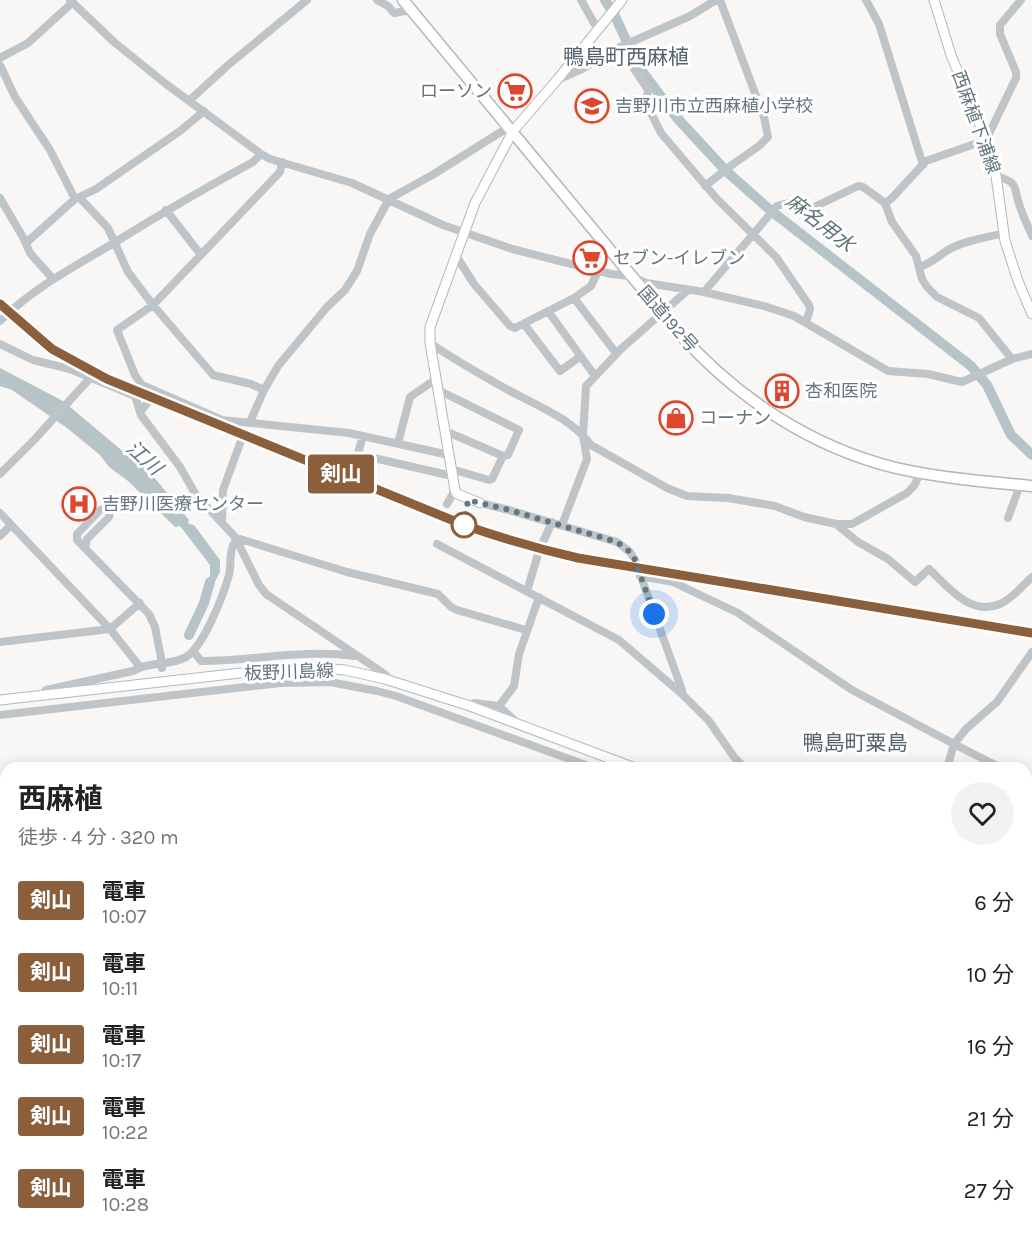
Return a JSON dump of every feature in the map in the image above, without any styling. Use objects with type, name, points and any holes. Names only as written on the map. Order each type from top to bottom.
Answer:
[{"type":"highway","name":"国道192号","points":[[403,0],[662,313],[707,364],[735,388],[790,425],[839,449],[868,460],[920,473],[1028,487]]},
{"type":"main road","name":"西麻植下浦線","points":[[934,0],[951,55],[986,140],[996,176],[1004,233],[1018,281],[1032,314]]},
{"type":"main road","points":[[480,503],[457,494],[455,490],[430,343],[430,327],[463,232],[482,188],[513,131],[619,3]]},
{"type":"main road","name":"板野川島線","points":[[0,700],[307,667],[345,670],[385,679],[470,706],[620,762]]},
{"type":"street","points":[[190,100],[227,66],[307,0]]},
{"type":"street","points":[[377,0],[388,6],[394,13],[411,10]]},
{"type":"street","points":[[581,0],[598,30]]},
{"type":"street","points":[[557,80],[582,69],[624,45],[690,16],[718,0],[750,78],[764,117],[768,137],[705,186]]},
{"type":"street","points":[[866,0],[879,24],[923,165]]},
{"type":"street","points":[[885,203],[923,165],[934,158],[986,140],[1016,78],[1016,72],[1000,34],[1000,26],[1021,0]]},
{"type":"street","points":[[0,58],[28,43],[76,2],[114,42],[166,84],[261,154],[352,183],[463,232],[512,249],[598,271],[631,276],[646,283],[704,292],[764,306],[794,316],[888,371],[928,374],[962,382],[1012,359],[1032,354]]},
{"type":"street","points":[[624,45],[648,90],[646,103],[661,133],[705,186],[776,257],[809,305],[806,323]]},
{"type":"street","points":[[0,65],[15,97],[50,150],[77,199],[108,228],[128,272],[153,305],[213,375],[251,384],[264,390]]},
{"type":"street","points":[[26,243],[77,199],[96,189],[180,131],[204,111]]},
{"type":"street","points":[[249,422],[278,366],[351,281],[357,271],[370,234],[389,199],[504,130],[513,131]]},
{"type":"street","points":[[0,321],[29,294],[52,279],[166,210],[253,162],[261,154]]},
{"type":"street","points":[[282,162],[280,172],[153,305],[117,330],[135,375],[142,385],[222,420],[363,436],[449,455]]},
{"type":"street","points":[[996,176],[1012,182],[1017,189],[1019,205],[1028,212],[1032,236]]},
{"type":"street","points":[[704,292],[777,206],[788,203],[812,208],[858,186],[863,187],[885,203],[892,222],[914,252],[927,287],[937,297],[979,318],[1012,359]]},
{"type":"street","points":[[0,198],[30,253],[52,279]]},
{"type":"street","points":[[166,210],[201,255]]},
{"type":"street","points":[[919,267],[927,265],[948,250],[1004,233]]},
{"type":"street","points":[[455,254],[474,284],[510,326],[515,328],[574,298],[591,286],[598,271]]},
{"type":"street","points":[[562,525],[587,459],[583,435],[586,386],[616,353],[688,290]]},
{"type":"street","points":[[574,298],[616,353]]},
{"type":"street","points":[[548,311],[595,376]]},
{"type":"street","points":[[524,324],[560,371],[581,356]]},
{"type":"street","points":[[430,343],[462,365],[567,422],[591,445],[687,496],[728,498],[775,506],[804,517],[836,524],[852,524],[908,493],[920,473]]},
{"type":"street","points":[[0,344],[33,360],[70,369],[150,402]]},
{"type":"street","points":[[0,474],[51,423],[91,377]]},
{"type":"street","points":[[398,443],[410,397],[436,379]]},
{"type":"street","points":[[438,390],[519,430],[508,455],[503,456],[445,431]]},
{"type":"street","points":[[140,412],[156,392]]},
{"type":"street","points":[[135,396],[147,425],[180,468],[196,495],[236,540],[266,594],[386,675],[385,679]]},
{"type":"street","points":[[363,436],[358,453],[361,455],[489,480],[492,479],[503,456]]},
{"type":"street","points":[[222,522],[223,490],[242,438]]},
{"type":"street","points":[[1008,518],[1028,487]]},
{"type":"street","points":[[447,504],[455,490]]},
{"type":"street","points":[[480,503],[617,542],[633,556],[682,693]]},
{"type":"street","points":[[85,547],[87,540],[109,517],[110,512],[107,509],[100,510],[77,534],[77,540],[149,614],[155,627],[164,681]]},
{"type":"street","points":[[0,513],[110,628],[140,667]]},
{"type":"street","points":[[527,591],[539,551],[552,522]]},
{"type":"street","points":[[836,524],[858,542],[888,559],[915,582],[928,569],[964,601],[973,606],[999,605],[1032,577]]},
{"type":"street","points":[[0,536],[11,525]]},
{"type":"street","points":[[42,696],[46,690],[133,671],[140,667],[180,660],[194,652],[203,639],[226,584],[231,547],[236,540],[240,539],[347,572],[438,594],[451,607],[458,610],[526,630]]},
{"type":"street","points":[[437,544],[619,640],[682,693],[714,728],[739,762]]},
{"type":"street","points":[[640,576],[673,582],[738,613],[852,690],[989,762]]},
{"type":"street","points":[[499,706],[514,686],[519,654],[539,597]]},
{"type":"street","points":[[0,642],[110,628],[140,603]]},
{"type":"street","points":[[194,652],[201,661],[303,653],[355,656]]},
{"type":"street","points":[[949,762],[954,744],[966,729],[997,702],[1032,652]]},
{"type":"street","points":[[0,715],[281,682],[330,682],[396,696],[578,762]]},
{"type":"street","points":[[470,706],[474,703],[499,706],[518,724]]},
{"type":"shaded area","points":[[0,368],[63,401],[132,459],[141,461],[220,560],[220,572],[208,596],[204,594],[210,575],[210,565],[180,526],[175,527],[128,481],[109,467],[100,455],[67,428],[12,390],[0,386]]},
{"type":"waterway","name":"麻名用水","points":[[605,0],[638,66],[678,119],[726,171],[770,210],[971,366],[987,385],[1011,435],[1032,455]]},
{"type":"waterway","name":"江川","points":[[189,635],[204,603],[210,582]]},
{"type":"railway","points":[[0,304],[53,349],[107,379],[464,525],[492,534],[578,558],[1032,633]]},
{"type":"train","name":"剣山","points":[[0,304],[52,349],[107,379],[464,525],[503,538],[578,558],[1032,633]]},
{"type":"place","name":"ローソン","points":[[515,91]]},
{"type":"place","name":"吉野川市立西麻植小学校","points":[[592,106]]},
{"type":"place","name":"セブン-イレブン","points":[[590,258]]},
{"type":"place","name":"杏和医院","points":[[782,391]]},
{"type":"place","name":"コーナン","points":[[676,418]]},
{"type":"place","name":"吉野川医療センター","points":[[79,504]]},
{"type":"district","name":"鴨島町西麻植","points":[[626,57]]},
{"type":"district","name":"鴨島町粟島","points":[[855,743]]},
{"type":"route","points":[[464,525],[468,500],[617,542],[630,552],[635,560],[654,614]]}]
